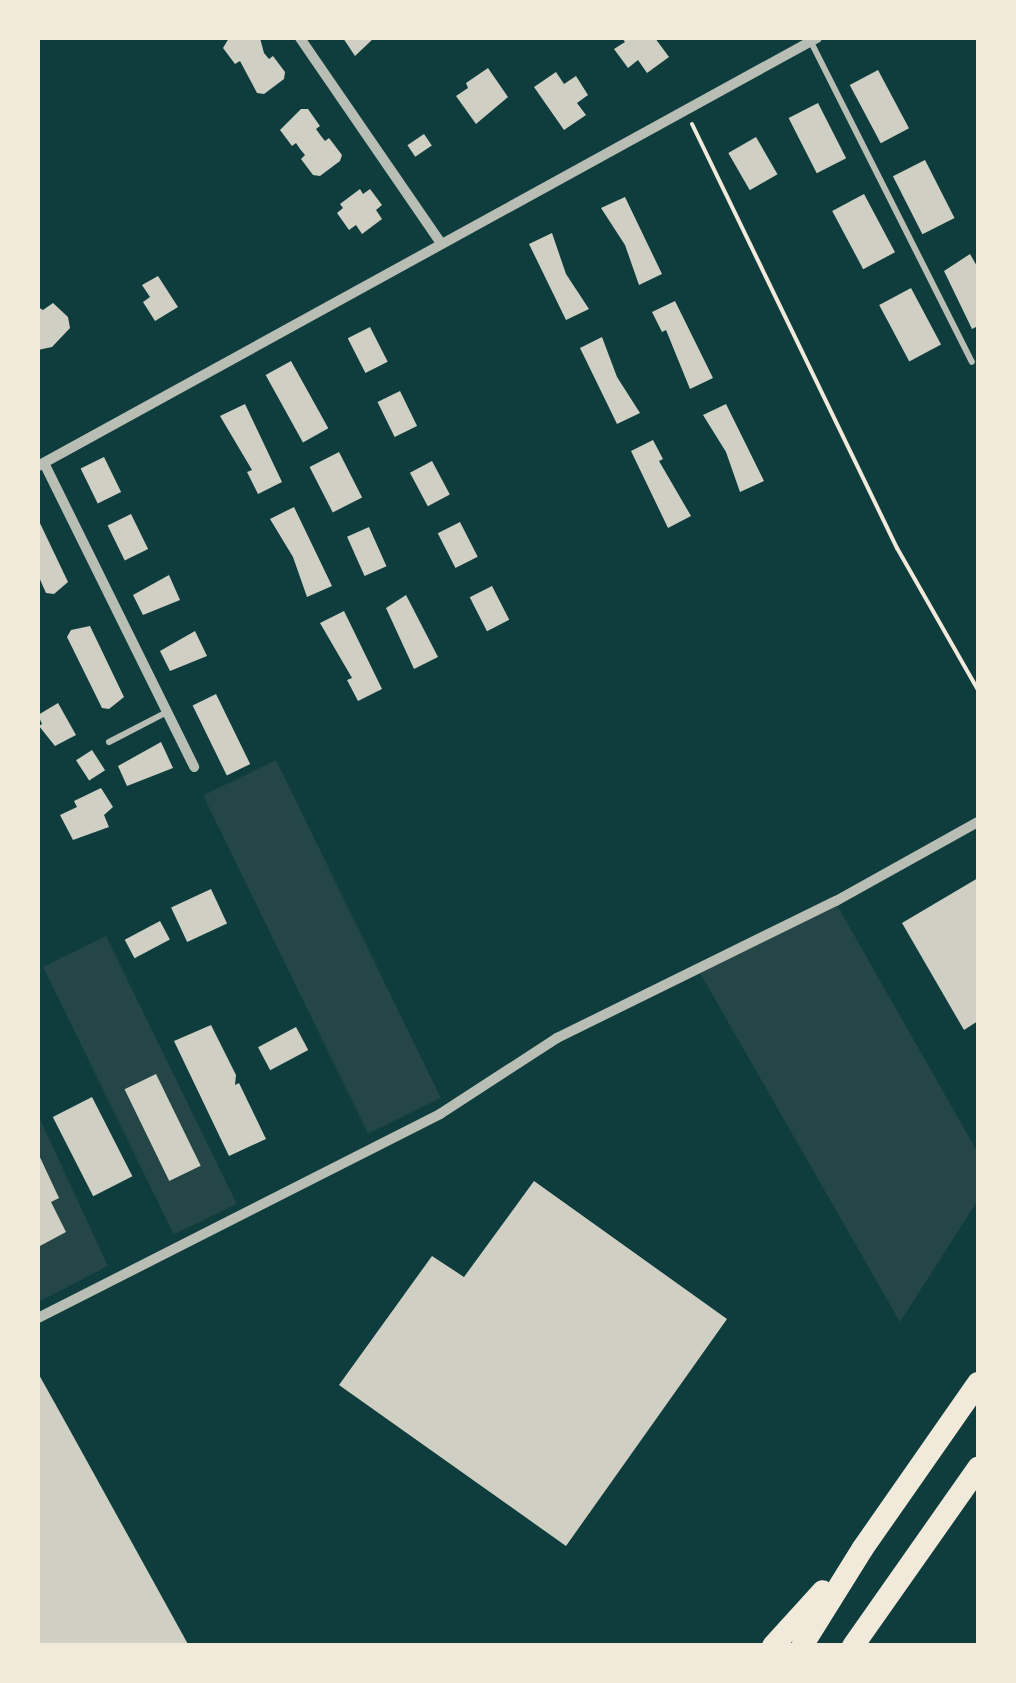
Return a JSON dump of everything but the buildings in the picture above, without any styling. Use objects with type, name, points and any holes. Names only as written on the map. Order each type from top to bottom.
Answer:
[{"type":"highway","points":[[802,1646],[862,1548],[978,1383]]},
{"type":"highway","points":[[853,1646],[978,1468]]},
{"type":"highway","points":[[773,1646],[862,1548]]},
{"type":"highway","points":[[861,1646],[894,1585]]},
{"type":"street","points":[[300,38],[440,242]]},
{"type":"street","points":[[194,767],[41,464],[814,39]]},
{"type":"street","points":[[38,1318],[440,1114],[557,1038],[836,901],[978,822]]},
{"type":"lane","points":[[814,39],[972,362]]},
{"type":"lane","points":[[109,742],[167,712]]},
{"type":"path","points":[[685,110],[897,548],[978,690]]},
{"type":"shaded area","points":[[276,760],[441,1098],[368,1133],[203,796]]},
{"type":"shaded area","points":[[837,905],[978,1153],[978,1200],[900,1322],[700,973]]},
{"type":"shaded area","points":[[106,936],[237,1204],[174,1235],[43,967]]},
{"type":"shaded area","points":[[38,1115],[108,1266],[38,1302]]}]
